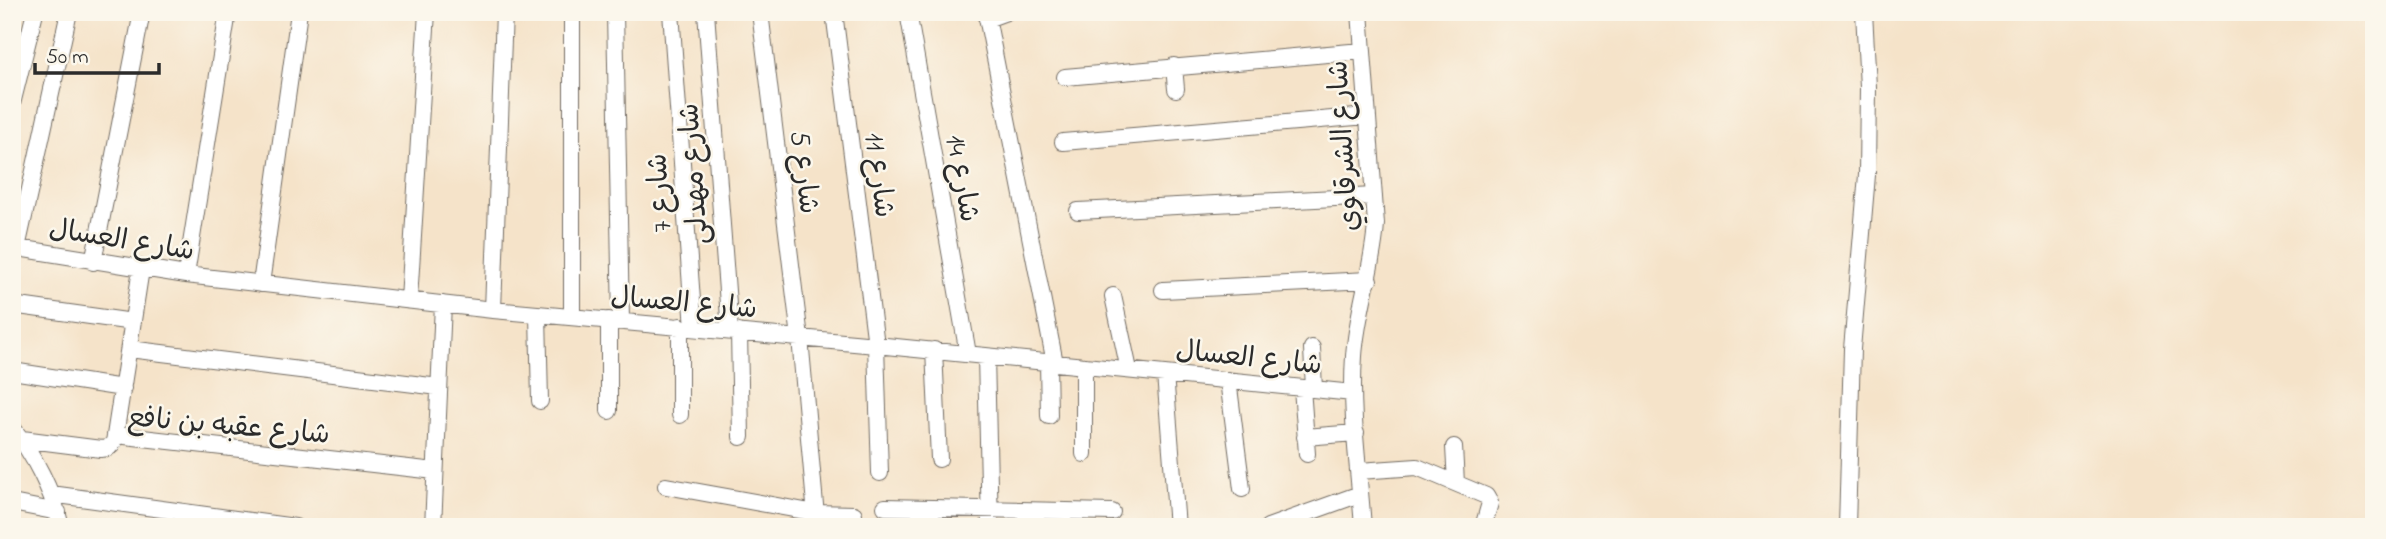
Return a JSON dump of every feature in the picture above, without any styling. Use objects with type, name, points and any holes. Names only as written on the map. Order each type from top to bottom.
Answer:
[{"type":"street","points":[[12,104],[35,12]]},
{"type":"street","points":[[14,247],[69,12]]},
{"type":"street","points":[[93,262],[142,12]]},
{"type":"street","points":[[186,275],[228,12]]},
{"type":"street","points":[[261,284],[299,12]]},
{"type":"street","points":[[409,300],[427,12]]},
{"type":"street","points":[[493,310],[504,12]]},
{"type":"street","points":[[572,12],[572,317]]},
{"type":"street","points":[[610,411],[615,321],[615,12]]},
{"type":"street","name":"شارع 7","points":[[671,12],[687,327],[680,415]]},
{"type":"street","name":"شارع مهدلى","points":[[706,12],[735,332],[741,438]]},
{"type":"street","name":"شارع 5","points":[[760,12],[800,338],[816,520]]},
{"type":"street","name":"شارع 11","points":[[834,12],[876,345],[880,474]]},
{"type":"street","name":"شارع 14","points":[[908,12],[968,354]]},
{"type":"street","points":[[1006,12],[986,15],[1051,362],[1049,416]]},
{"type":"street","name":"شارع الشرقاوي","points":[[1360,12],[1376,224],[1369,280],[1359,318],[1354,355],[1353,393],[1363,527]]},
{"type":"street","points":[[1847,527],[1852,349],[1867,175],[1868,87],[1864,12]]},
{"type":"street","points":[[1065,77],[1362,51]]},
{"type":"street","points":[[1174,66],[1176,89]]},
{"type":"street","points":[[1063,142],[1367,116]]},
{"type":"street","points":[[1078,211],[1374,196]]},
{"type":"street","name":"شارع العسال","points":[[14,247],[93,262],[186,275],[493,310],[1353,393]]},
{"type":"street","points":[[116,435],[141,269]]},
{"type":"street","points":[[1163,290],[1369,280]]},
{"type":"street","points":[[1113,296],[1129,370]]},
{"type":"street","points":[[433,527],[443,304]]},
{"type":"street","points":[[12,305],[133,322]]},
{"type":"street","points":[[538,314],[540,401]]},
{"type":"street","points":[[1307,454],[1305,437],[1312,348]]},
{"type":"street","points":[[129,349],[439,387]]},
{"type":"street","points":[[934,351],[939,458]]},
{"type":"street","points":[[986,356],[990,518]]},
{"type":"street","points":[[1084,366],[1084,454]]},
{"type":"street","points":[[12,372],[123,388]]},
{"type":"street","points":[[1165,374],[1177,527]]},
{"type":"street","points":[[1228,380],[1242,489]]},
{"type":"street","points":[[17,433],[51,494],[60,519]]},
{"type":"street","name":"شارع عقبه بن نافع","points":[[17,433],[101,449],[108,448],[116,435],[435,471]]},
{"type":"street","points":[[1305,437],[1356,433]]},
{"type":"street","points":[[1454,447],[1456,483]]},
{"type":"street","points":[[1359,471],[1416,467],[1456,483],[1489,498],[1483,527]]},
{"type":"street","points":[[666,486],[816,520],[854,514]]},
{"type":"street","points":[[51,494],[295,527]]},
{"type":"street","points":[[1268,527],[1360,494]]},
{"type":"street","points":[[12,503],[60,519]]},
{"type":"street","points":[[885,507],[923,508],[990,518],[1112,512]]},
{"type":"street","points":[[923,508],[924,527]]}]
